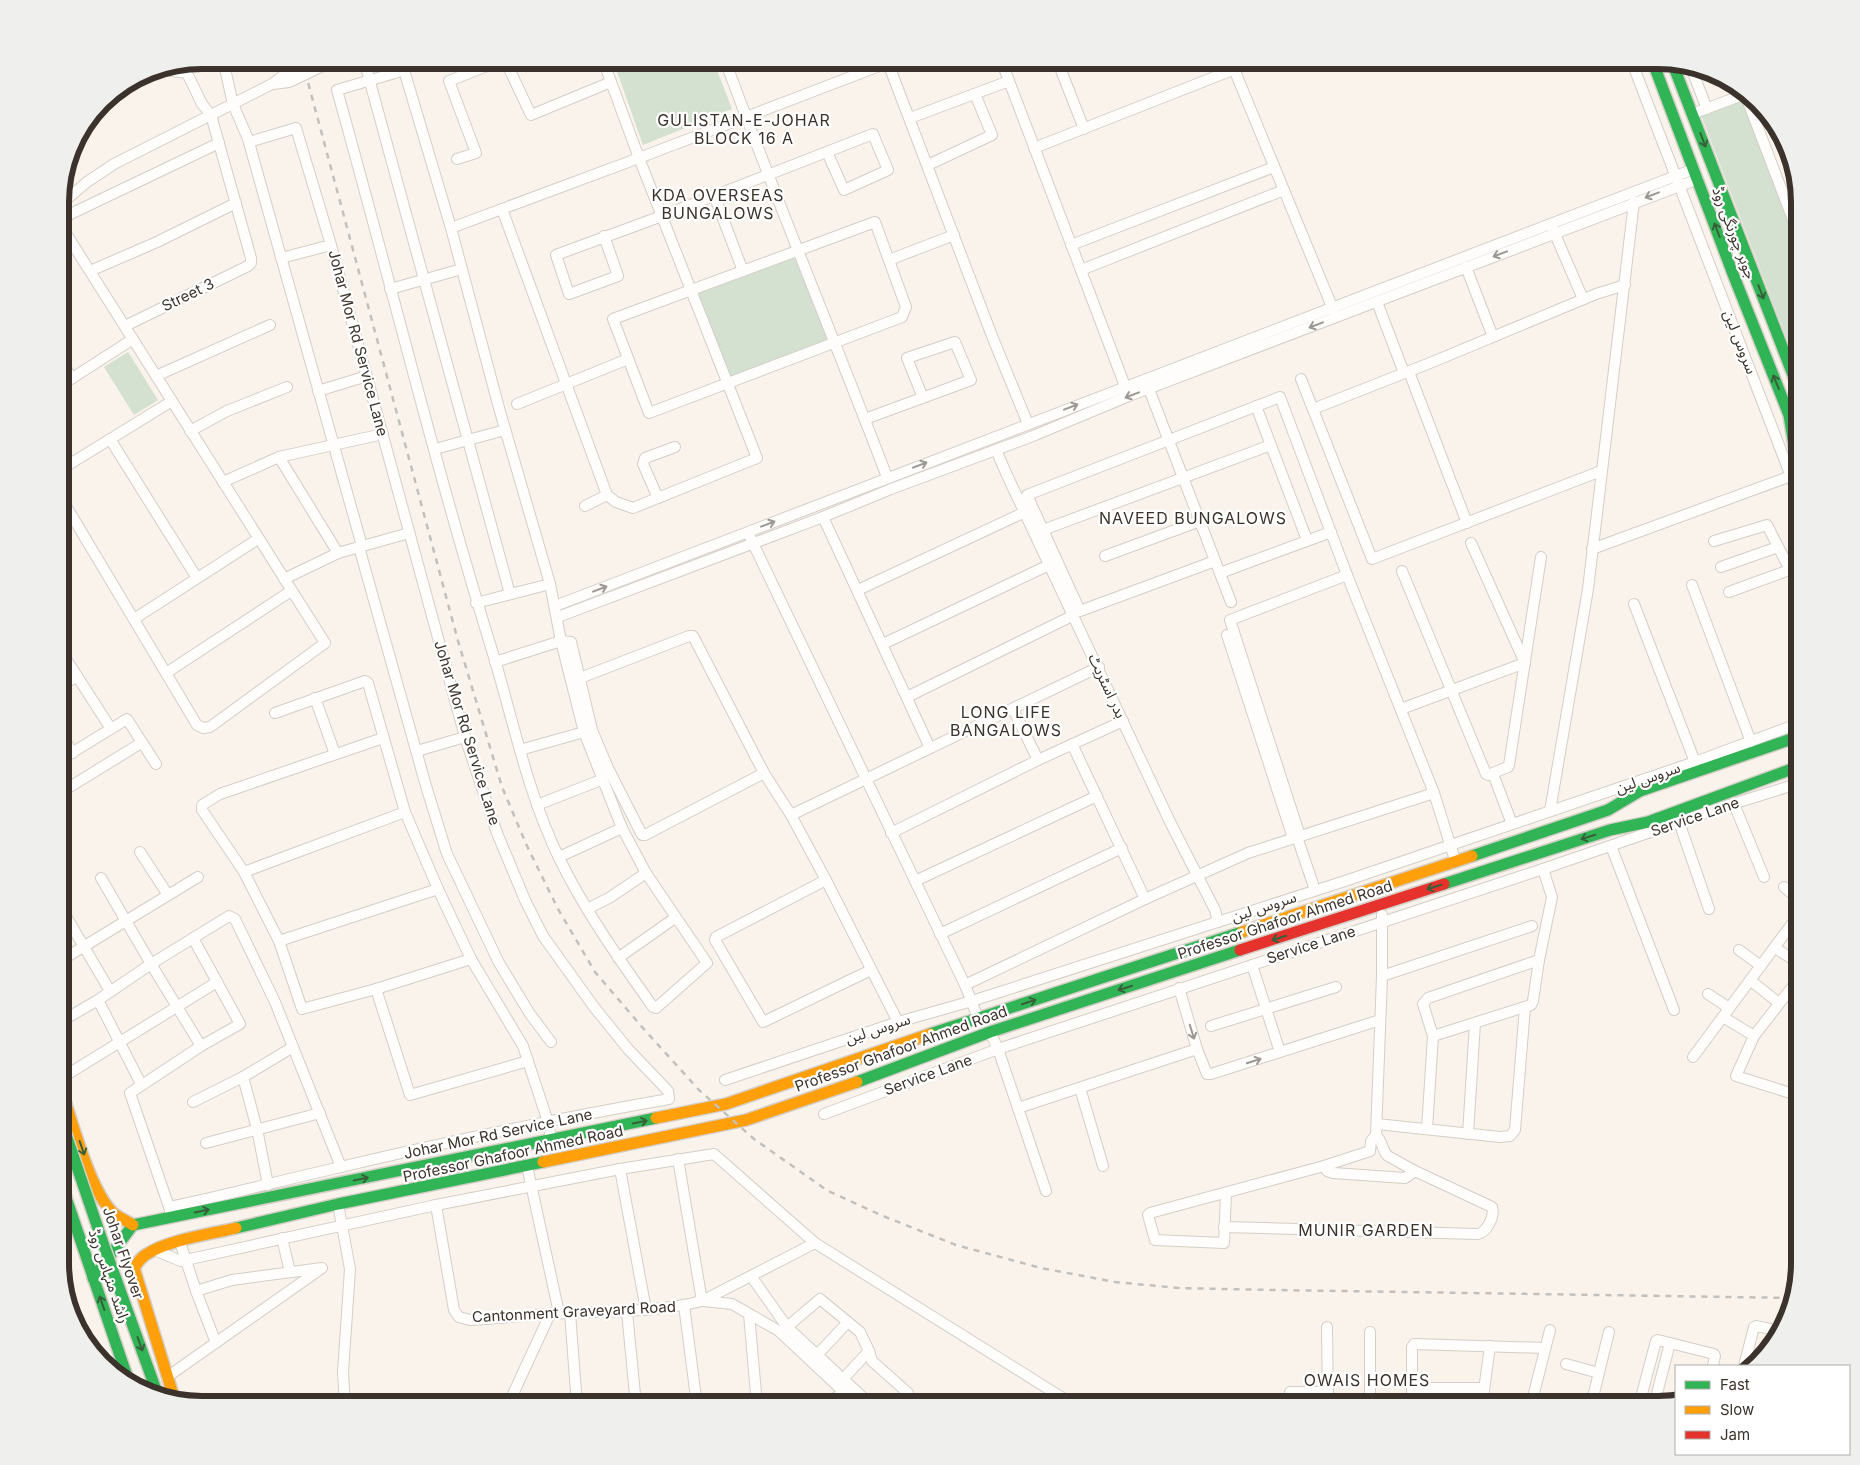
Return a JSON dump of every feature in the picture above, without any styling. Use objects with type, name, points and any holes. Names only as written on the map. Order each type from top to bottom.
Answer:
[{"type":"main road","name":"جوہر چورنگی روڈ","points":[[1655,69],[1791,419]]},
{"type":"main road","name":"جوہر چورنگی روڈ","points":[[1675,70],[1791,369]]},
{"type":"main road","name":"جوہر چورنگی روڈ","points":[[1789,415],[1791,427]]},
{"type":"main road","points":[[1608,810],[1640,791],[1791,739]]},
{"type":"main road","points":[[93,1278],[133,1225],[171,1212],[262,1199],[726,1104],[978,1018],[1791,751]]},
{"type":"main road","points":[[1610,830],[1644,813],[1791,762]]},
{"type":"main road","name":"Professor Ghafoor Ahmed Road","points":[[172,1393],[134,1268],[140,1258],[154,1250],[338,1204],[746,1120],[870,1078],[990,1032],[1610,830],[1648,822],[1791,769]]},
{"type":"main road","points":[[1218,940],[1223,956]]},
{"type":"main road","points":[[69,1111],[101,1197],[113,1213],[133,1225]]},
{"type":"main road","name":"Johar Flyover","points":[[69,1143],[155,1388]]},
{"type":"main road","points":[[424,1166],[427,1187]]},
{"type":"main road","points":[[69,1183],[94,1181]]},
{"type":"main road","name":"راشد منہاس روڈ","points":[[69,1205],[126,1372]]},
{"type":"main road","points":[[117,1246],[125,1255],[150,1321]]},
{"type":"street","points":[[224,69],[233,104],[249,142],[447,854],[499,963],[530,1014],[551,1042]]},
{"type":"street","points":[[69,198],[87,182],[114,164],[272,84],[284,75],[298,69]]},
{"type":"street","points":[[272,84],[289,82],[316,69]]},
{"type":"street","points":[[366,69],[510,594]]},
{"type":"street","points":[[394,69],[369,80],[337,90],[476,602],[537,805],[559,857],[587,909],[618,958],[653,1007],[656,1008],[707,963],[646,873],[622,828],[584,732],[561,641],[550,584],[404,69]]},
{"type":"street","points":[[457,159],[476,153],[449,81],[480,69]]},
{"type":"street","points":[[508,69],[531,115],[611,82]]},
{"type":"street","points":[[502,209],[607,495],[616,502],[632,508],[757,458],[639,158],[606,69]]},
{"type":"street","points":[[728,69],[797,250],[836,342],[887,477]]},
{"type":"street","points":[[450,228],[871,69]]},
{"type":"street","points":[[895,69],[910,118],[992,336],[1028,424]]},
{"type":"street","points":[[1004,69],[1125,386]]},
{"type":"street","points":[[1061,69],[1084,129]]},
{"type":"street","points":[[1034,148],[1084,129],[1224,69]]},
{"type":"street","points":[[1235,69],[1335,313]]},
{"type":"street","name":"سروس لین","points":[[1635,69],[1791,476]]},
{"type":"street","points":[[90,271],[157,242],[236,203],[211,115],[202,104],[187,73],[175,71]]},
{"type":"street","points":[[1693,74],[1707,109]]},
{"type":"street","points":[[910,118],[1009,81]]},
{"type":"street","points":[[928,164],[992,135],[975,94]]},
{"type":"street","points":[[1692,114],[1740,97]]},
{"type":"street","points":[[1752,108],[1791,214]]},
{"type":"street","name":"Johar Mor Rd Service Lane","points":[[171,1212],[219,1197],[341,1167],[548,1122],[669,1100],[668,1091],[628,1049],[594,1007],[543,936],[525,900],[497,833],[465,737],[368,376],[296,128],[249,142]]},
{"type":"street","points":[[604,236],[618,276],[569,294],[556,254],[604,236],[662,216],[768,174],[874,134],[888,170],[844,190],[827,152]]},
{"type":"street","points":[[69,215],[219,143]]},
{"type":"street","points":[[1071,246],[1274,167]]},
{"type":"street","points":[[556,612],[753,543],[996,450],[1147,384],[1696,174]]},
{"type":"street","points":[[1335,313],[1377,302],[1466,267],[1553,229],[1634,202],[1678,180]]},
{"type":"street","points":[[1080,270],[1284,190]]},
{"type":"street","points":[[714,195],[743,270]]},
{"type":"street","points":[[1550,811],[1585,610],[1634,202]]},
{"type":"street","name":"Street 3","points":[[125,326],[248,266],[250,263],[236,203]]},
{"type":"street","points":[[875,222],[906,307],[902,318],[649,413],[613,319],[797,250],[875,222]]},
{"type":"street","points":[[1553,229],[1583,299]]},
{"type":"street","points":[[889,260],[954,235]]},
{"type":"street","points":[[69,238],[324,644],[210,727],[203,728],[197,725],[69,511]]},
{"type":"street","points":[[281,258],[331,245]]},
{"type":"street","points":[[1466,267],[1493,337]]},
{"type":"street","points":[[390,288],[462,269]]},
{"type":"street","points":[[1313,409],[1583,299],[1625,285]]},
{"type":"street","points":[[1377,302],[1467,523]]},
{"type":"street","points":[[156,376],[270,325]]},
{"type":"street","points":[[69,380],[133,339]]},
{"type":"street","points":[[865,419],[923,398],[971,380],[955,342],[908,358],[923,398]]},
{"type":"street","points":[[517,404],[628,359]]},
{"type":"street","points":[[69,374],[72,378]]},
{"type":"street","points":[[318,391],[368,376]]},
{"type":"street","points":[[1301,379],[1372,559],[1601,471]]},
{"type":"street","points":[[556,612],[748,532],[887,477],[1125,386],[1147,384]]},
{"type":"street","points":[[1147,384],[1231,602]]},
{"type":"street","points":[[190,431],[227,411],[287,387]]},
{"type":"street","points":[[1216,561],[1080,611],[1027,495],[1280,397],[1347,575],[1434,792],[1455,860]]},
{"type":"street","points":[[69,464],[172,401]]},
{"type":"street","points":[[1256,406],[1307,540]]},
{"type":"street","points":[[435,449],[505,430]]},
{"type":"street","points":[[223,482],[279,457],[383,434]]},
{"type":"street","points":[[110,439],[197,578]]},
{"type":"street","points":[[1043,530],[1271,446]]},
{"type":"street","points":[[658,498],[643,461],[645,458],[675,447]]},
{"type":"street","name":"بدر اسٹریٹ","points":[[996,450],[1170,822],[1215,910],[1218,922]]},
{"type":"street","points":[[279,457],[338,553]]},
{"type":"street","points":[[1592,548],[1791,476]]},
{"type":"street","points":[[585,506],[607,495]]},
{"type":"street","points":[[858,590],[1025,512]]},
{"type":"street","points":[[823,516],[930,748]]},
{"type":"street","points":[[1105,556],[1200,521]]},
{"type":"street","points":[[1714,541],[1765,525],[1768,526],[1778,546],[1791,563]]},
{"type":"street","points":[[748,532],[965,985],[978,1018]]},
{"type":"street","points":[[1220,574],[1331,532]]},
{"type":"street","points":[[284,579],[338,553],[409,533]]},
{"type":"street","points":[[134,619],[258,539]]},
{"type":"street","points":[[1471,543],[1525,663]]},
{"type":"street","points":[[1721,567],[1778,546]]},
{"type":"street","points":[[1402,571],[1488,775],[1508,768],[1509,765],[1542,557]]},
{"type":"street","points":[[883,644],[1049,564]]},
{"type":"street","points":[[1730,592],[1791,569]]},
{"type":"street","points":[[1297,837],[1230,620],[1347,575]]},
{"type":"street","points":[[476,602],[550,584]]},
{"type":"street","points":[[1692,585],[1751,742]]},
{"type":"street","points":[[166,673],[291,591]]},
{"type":"street","points":[[1634,604],[1695,762]]},
{"type":"street","points":[[907,697],[1074,615]]},
{"type":"street","points":[[580,678],[692,635],[764,773],[791,815],[826,880],[898,1022]]},
{"type":"street","points":[[1228,635],[1315,890]]},
{"type":"street","points":[[495,662],[561,641],[570,642],[592,730],[608,768],[642,835],[764,773]]},
{"type":"street","points":[[1401,709],[1525,663]]},
{"type":"street","points":[[69,664],[111,729]]},
{"type":"street","points":[[791,815],[1099,667]]},
{"type":"street","points":[[69,681],[77,676]]},
{"type":"street","points":[[275,713],[367,681],[406,812],[438,889],[471,960],[523,1046],[548,1122],[551,1140]]},
{"type":"street","points":[[315,698],[335,754]]},
{"type":"street","points":[[1013,709],[1038,760]]},
{"type":"street","points":[[69,754],[127,719],[156,764]]},
{"type":"street","points":[[891,832],[1038,760],[1123,721]]},
{"type":"street","name":"سروس لین","points":[[725,1080],[898,1022],[972,1001],[1315,890],[1695,762],[1791,726]]},
{"type":"street","points":[[520,750],[584,732]]},
{"type":"street","points":[[417,751],[465,737]]},
{"type":"street","points":[[383,738],[220,794],[202,805],[202,810],[244,872],[279,940],[302,1009],[471,960]]},
{"type":"street","points":[[69,787],[141,742]]},
{"type":"street","points":[[1072,744],[1145,899]]},
{"type":"street","points":[[69,746],[73,752]]},
{"type":"street","points":[[1493,774],[1512,824]]},
{"type":"street","points":[[537,805],[602,780]]},
{"type":"street","name":"Service Lane","points":[[824,1114],[998,1049],[1791,786]]},
{"type":"street","points":[[965,985],[1145,899],[1248,853],[1434,792]]},
{"type":"street","points":[[915,881],[1097,796]]},
{"type":"street","points":[[1734,804],[1764,877]]},
{"type":"street","points":[[244,872],[406,812]]},
{"type":"street","points":[[1679,822],[1709,909]]},
{"type":"street","points":[[559,857],[622,828]]},
{"type":"street","points":[[1611,846],[1674,1010]]},
{"type":"street","points":[[940,934],[1122,848]]},
{"type":"street","points":[[140,852],[168,895]]},
{"type":"street","points":[[1433,1036],[1531,1005],[1552,897],[1543,869]]},
{"type":"street","points":[[587,909],[609,898],[646,873]]},
{"type":"street","points":[[69,955],[198,877]]},
{"type":"street","points":[[101,878],[201,1046]]},
{"type":"street","points":[[826,880],[716,937],[715,940],[763,1022],[871,970]]},
{"type":"street","points":[[1784,887],[1791,893]]},
{"type":"street","points":[[279,940],[438,889]]},
{"type":"street","points":[[1226,1193],[1224,1244],[1156,1240],[1154,1238],[1148,1215],[1150,1213],[1324,1166],[1370,1151],[1371,1140],[1376,1135],[1377,1124],[1383,921],[1380,906]]},
{"type":"street","points":[[69,1017],[229,916],[235,919],[275,1002],[341,1167]]},
{"type":"street","points":[[618,958],[675,918]]},
{"type":"street","points":[[69,921],[110,991]]},
{"type":"street","points":[[1693,1057],[1791,925]]},
{"type":"street","points":[[1382,976],[1532,926]]},
{"type":"street","points":[[171,1212],[130,1095],[131,1091],[201,1046],[240,1024],[193,938]]},
{"type":"street","points":[[1774,948],[1791,958]]},
{"type":"street","points":[[1739,950],[1761,966]]},
{"type":"street","points":[[1426,1129],[1433,1036],[1423,1004],[1424,1001],[1539,960]]},
{"type":"street","points":[[1252,965],[1280,1052]]},
{"type":"street","points":[[1750,980],[1779,1003]]},
{"type":"street","points":[[69,1073],[217,982]]},
{"type":"street","points":[[1211,1026],[1336,987]]},
{"type":"street","points":[[1179,988],[1207,1074],[1380,1020]]},
{"type":"street","points":[[1791,988],[1754,1036],[1736,1076],[1791,1094]]},
{"type":"street","points":[[376,989],[410,1095],[528,1061]]},
{"type":"street","points":[[1708,994],[1726,1013],[1754,1036]]},
{"type":"street","points":[[98,1000],[141,1084]]},
{"type":"street","points":[[1377,1124],[1500,1138],[1510,1136],[1515,1130],[1525,1007]]},
{"type":"street","points":[[1468,1134],[1475,1023]]},
{"type":"street","points":[[990,1032],[998,1049],[1046,1191]]},
{"type":"street","points":[[193,1102],[243,1077],[293,1047]]},
{"type":"street","points":[[1018,1108],[1197,1048]]},
{"type":"street","points":[[243,1077],[257,1129],[264,1186],[262,1199]]},
{"type":"street","points":[[1080,1088],[1103,1166]]},
{"type":"street","points":[[206,1143],[320,1114]]},
{"type":"street","points":[[1224,1227],[1478,1234],[1485,1230],[1493,1213],[1492,1207],[1415,1171],[1385,1154],[1382,1141],[1376,1135]]},
{"type":"street","points":[[154,1250],[180,1261],[186,1260],[436,1205],[678,1159],[714,1154],[815,1243],[1060,1396]]},
{"type":"street","points":[[678,1159],[702,1301],[732,1304],[779,1331],[848,1396]]},
{"type":"street","points":[[513,1396],[554,1314],[527,1166]]},
{"type":"street","points":[[1324,1166],[1327,1171],[1333,1173],[1405,1178],[1415,1171]]},
{"type":"street","points":[[620,1170],[646,1310]]},
{"type":"street","points":[[338,1204],[350,1269],[343,1372],[344,1396]]},
{"type":"street","name":"Cantonment Graveyard Road","points":[[436,1205],[454,1310],[459,1317],[470,1320],[570,1313],[627,1312],[684,1306],[702,1301],[815,1243]]},
{"type":"street","points":[[282,1238],[290,1272]]},
{"type":"street","points":[[180,1242],[216,1343]]},
{"type":"street","points":[[167,1377],[322,1268],[232,1280],[196,1291]]},
{"type":"street","points":[[751,1276],[787,1327],[862,1396]]},
{"type":"street","points":[[787,1327],[820,1299],[860,1332],[872,1361],[908,1392],[904,1396]]},
{"type":"street","points":[[684,1306],[696,1396]]},
{"type":"street","points":[[627,1312],[635,1396]]},
{"type":"street","points":[[570,1313],[577,1396]]},
{"type":"street","points":[[749,1314],[756,1396]]},
{"type":"street","points":[[817,1355],[848,1322]]},
{"type":"street","points":[[1327,1326],[1328,1396]]},
{"type":"street","points":[[1744,1364],[1754,1327],[1773,1330]]},
{"type":"street","points":[[1533,1396],[1550,1330]]},
{"type":"street","points":[[1370,1332],[1370,1396]]},
{"type":"street","points":[[1593,1396],[1609,1332]]},
{"type":"street","points":[[1641,1396],[1656,1341],[1714,1354],[1713,1365]]},
{"type":"street","points":[[1656,1396],[1670,1343]]},
{"type":"street","points":[[1412,1396],[1412,1347],[1414,1344],[1546,1348]]},
{"type":"street","points":[[1483,1396],[1490,1346]]},
{"type":"street","points":[[843,1378],[869,1351]]},
{"type":"street","points":[[115,1364],[122,1362]]},
{"type":"street","points":[[1566,1364],[1599,1373]]},
{"type":"street","points":[[1412,1388],[1484,1388]]},
{"type":"street","points":[[839,1396],[844,1392]]},
{"type":"street","points":[[1290,1392],[1328,1392]]},
{"type":"green space","points":[[616,69],[716,69],[732,109],[643,145]]},
{"type":"green space","points":[[1743,100],[1791,225],[1791,350],[1701,115]]},
{"type":"green space","points":[[797,250],[836,342],[728,383],[691,290]]},
{"type":"green space","points":[[128,352],[158,400],[134,415],[104,367]]},
{"type":"railway","points":[[304,69],[458,641],[502,787],[527,846],[558,909],[595,972],[699,1090],[754,1139],[828,1191],[883,1216],[956,1245],[1041,1268],[1115,1282],[1179,1288],[1786,1298]]},
{"type":"traffic: fast","points":[[1655,69],[1789,415],[1791,427]]},
{"type":"traffic: fast","points":[[1675,70],[1791,370]]},
{"type":"traffic: fast","points":[[1472,856],[1608,810],[1640,791],[1791,739]]},
{"type":"traffic: fast","points":[[1444,884],[1610,830],[1648,822],[1791,769]]},
{"type":"traffic: fast","points":[[930,1034],[1242,932]]},
{"type":"traffic: fast","points":[[857,1082],[990,1032],[1240,950]]},
{"type":"traffic: fast","points":[[93,1278],[133,1225],[656,1118]]},
{"type":"traffic: fast","points":[[69,1143],[155,1388]]},
{"type":"traffic: fast","points":[[236,1228],[338,1204],[543,1162]]},
{"type":"traffic: fast","points":[[69,1206],[126,1372]]},
{"type":"traffic: slow","points":[[1242,932],[1472,856]]},
{"type":"traffic: slow","points":[[656,1118],[726,1104],[930,1034]]},
{"type":"traffic: slow","points":[[543,1162],[746,1120],[857,1082]]},
{"type":"traffic: slow","points":[[69,1113],[89,1171],[104,1202],[113,1213],[133,1225]]},
{"type":"traffic: slow","points":[[173,1393],[134,1268],[145,1255],[166,1245],[236,1228]]},
{"type":"traffic: jam","points":[[1240,950],[1444,884]]},
{"type":"district","name":"GULISTAN-E-JOHAR BLOCK 16 A","points":[[744,129]]},
{"type":"district","name":"KDA OVERSEAS BUNGALOWS","points":[[718,204]]},
{"type":"district","name":"NAVEED BUNGALOWS","points":[[1193,518]]},
{"type":"district","name":"LONG LIFE BANGALOWS","points":[[1006,721]]},
{"type":"district","name":"MUNIR GARDEN","points":[[1366,1230]]},
{"type":"district","name":"OWAIS HOMES","points":[[1367,1380]]}]
